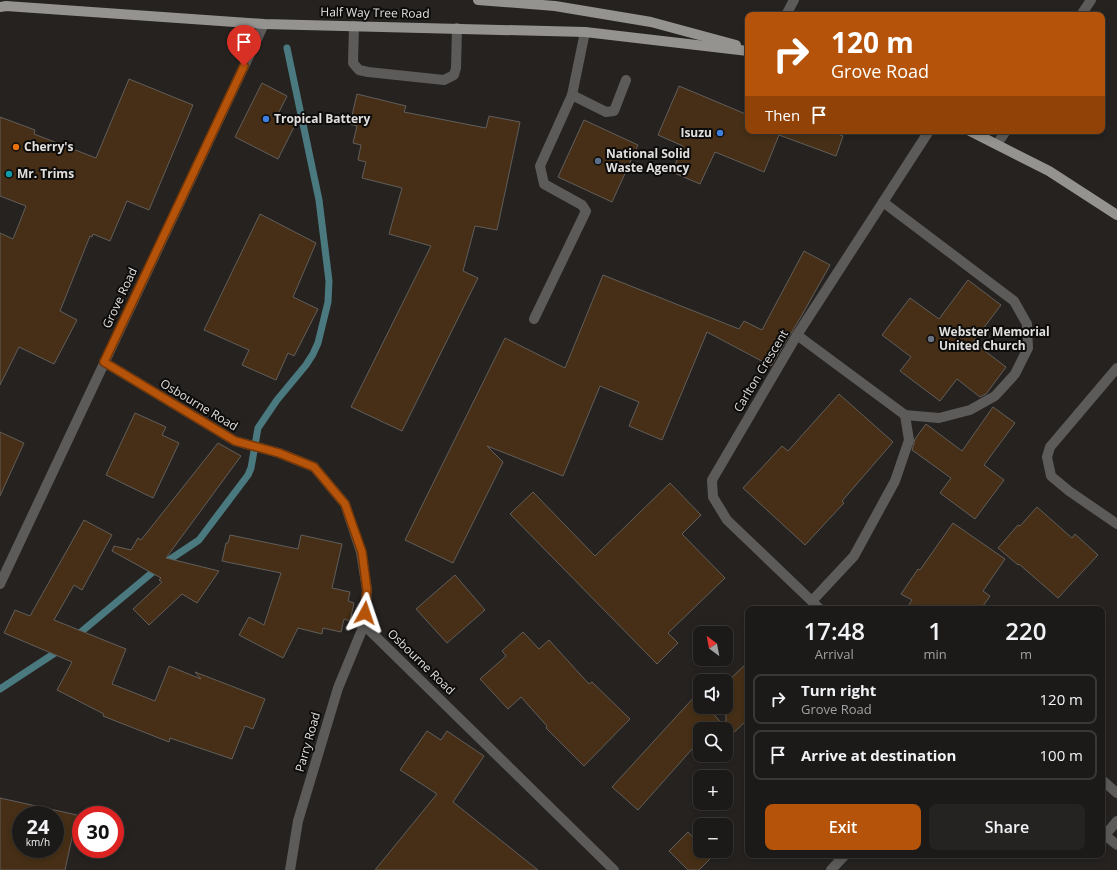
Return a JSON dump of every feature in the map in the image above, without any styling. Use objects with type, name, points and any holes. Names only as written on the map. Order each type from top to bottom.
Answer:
[{"type":"main road","name":"Half Way Tree Road","points":[[478,0],[555,6],[651,22],[745,49]]},
{"type":"main road","name":"Half Way Tree Road","points":[[0,7],[66,9],[264,24],[586,32],[745,50]]},
{"type":"main road","points":[[976,134],[1049,171],[1117,215]]},
{"type":"street","points":[[788,12],[794,0]]},
{"type":"street","points":[[1083,12],[1091,0]]},
{"type":"street","name":"Grove Road","points":[[0,584],[264,24]]},
{"type":"street","points":[[354,26],[353,63],[359,70],[444,80],[454,75],[456,68],[457,28]]},
{"type":"street","points":[[534,319],[586,211],[582,205],[544,184],[540,166],[572,95],[586,32]]},
{"type":"street","points":[[572,95],[606,112],[614,111],[626,80]]},
{"type":"street","name":"Carlton Crescent","points":[[817,606],[727,520],[713,497],[712,480],[797,335],[927,134]]},
{"type":"street","points":[[997,144],[1004,134]]},
{"type":"street","points":[[797,335],[905,415],[939,418],[970,410],[994,396],[1015,374],[1028,348],[1027,324],[1014,301],[883,202]]},
{"type":"street","name":"Osbourne Road","points":[[104,362],[223,435],[240,443],[279,453],[314,467],[345,504],[362,552],[367,590],[364,625],[614,870]]},
{"type":"street","points":[[1117,368],[1050,447],[1047,457],[1051,476],[1068,491],[1117,524]]},
{"type":"street","points":[[812,601],[854,556],[895,481],[909,440],[905,415]]},
{"type":"street","name":"Parry Road","points":[[290,870],[298,821],[338,688],[364,625]]},
{"type":"street","points":[[1105,783],[1117,793]]},
{"type":"street","points":[[1105,837],[1117,821]]},
{"type":"street","points":[[1105,839],[1117,845]]},
{"type":"street","points":[[831,870],[842,858]]},
{"type":"building","points":[[129,79],[193,105],[149,210],[127,201],[110,241],[93,234],[92,237],[90,236],[60,311],[77,320],[54,364],[19,347],[0,385],[0,233],[13,239],[26,206],[0,196],[0,117],[35,130],[34,134],[96,158]]},
{"type":"building","name":"Tropical Battery","points":[[262,83],[287,96],[278,114],[296,123],[278,159],[235,137]]},
{"type":"building","name":"Isuzu","points":[[679,86],[745,114],[745,134],[837,134],[843,136],[836,156],[779,135],[764,172],[715,152],[700,184],[672,172],[683,146],[658,135]]},
{"type":"building","points":[[357,94],[406,106],[404,112],[486,128],[489,116],[520,122],[497,230],[475,226],[463,271],[478,278],[402,431],[351,407],[431,246],[389,234],[402,188],[362,178],[366,162],[358,160],[361,145],[353,143],[357,126],[350,124]]},
{"type":"building","name":"National Solid Waste Agency","points":[[584,120],[638,145],[612,202],[558,177]]},
{"type":"building","points":[[260,214],[316,243],[293,297],[318,309],[294,356],[288,353],[276,380],[242,365],[249,350],[204,330]]},
{"type":"building","points":[[804,251],[830,265],[771,366],[707,332],[662,440],[629,426],[639,402],[600,386],[563,476],[487,446],[503,462],[453,563],[405,540],[505,338],[565,368],[603,275],[739,329],[744,321],[762,330]]},
{"type":"building","name":"Webster Memorial United Church","points":[[968,280],[1001,305],[973,342],[1006,367],[986,394],[980,397],[957,379],[940,401],[900,371],[911,357],[882,335],[910,298],[939,319]]},
{"type":"building","points":[[839,394],[893,442],[842,501],[844,503],[805,545],[743,488],[782,446],[788,451]]},
{"type":"building","points":[[993,407],[1015,423],[984,465],[1004,480],[975,519],[940,493],[951,478],[912,450],[915,439],[926,424],[962,451]]},
{"type":"building","points":[[135,413],[166,427],[162,435],[179,443],[153,498],[106,475]]},
{"type":"building","points":[[0,432],[24,443],[0,496]]},
{"type":"building","points":[[218,443],[241,456],[166,558],[219,571],[197,603],[182,594],[149,625],[133,609],[162,582],[159,580],[161,578],[112,551],[114,546],[131,550],[138,538],[141,540]]},
{"type":"building","points":[[670,483],[701,515],[682,534],[725,578],[668,633],[678,643],[657,664],[510,514],[533,492],[595,556]]},
{"type":"building","points":[[1037,507],[1072,538],[1075,534],[1098,555],[1058,598],[998,548],[1018,525],[1020,526]]},
{"type":"building","points":[[84,520],[112,535],[82,590],[74,585],[54,620],[126,649],[112,684],[155,701],[169,666],[201,679],[195,672],[265,699],[253,729],[245,726],[232,759],[170,738],[169,742],[103,716],[104,714],[57,690],[72,662],[4,633],[15,610],[30,616]]},
{"type":"building","points":[[953,523],[1005,559],[983,591],[990,596],[983,606],[908,606],[912,600],[901,594],[918,569],[920,570]]},
{"type":"building","points":[[230,535],[298,549],[301,535],[342,544],[332,588],[350,592],[348,601],[354,603],[350,621],[344,619],[341,632],[323,628],[322,634],[298,628],[283,658],[239,635],[249,617],[264,625],[281,573],[222,561],[226,543],[228,543]]},
{"type":"building","points":[[455,575],[485,610],[447,643],[416,609]]},
{"type":"building","points":[[523,632],[539,649],[549,640],[589,684],[592,682],[630,719],[584,766],[546,728],[547,726],[521,697],[508,709],[480,679],[506,656],[502,651]]},
{"type":"building","points":[[745,665],[745,722],[733,733],[733,722],[726,722],[726,714],[733,714],[733,676]]},
{"type":"building","points":[[693,698],[693,714],[713,714],[721,722],[693,722],[693,748],[638,810],[612,787]]},
{"type":"building","points":[[427,731],[441,740],[447,731],[484,756],[453,802],[538,870],[375,870],[437,794],[400,770]]},
{"type":"building","points":[[0,798],[36,806],[12,806],[12,858],[64,858],[64,812],[72,814],[72,838],[65,870],[0,870]]},
{"type":"building","points":[[688,832],[693,837],[693,858],[711,858],[699,870],[688,870],[669,851]]},
{"type":"waterway","points":[[75,637],[160,566],[199,540],[248,475],[251,468],[258,428],[277,400],[306,365],[318,343],[328,302],[329,281],[319,200],[287,48]]},
{"type":"waterway","points":[[0,689],[61,649]]},
{"type":"place","name":"Tropical Battery","points":[[266,119]]},
{"type":"place","name":"Isuzu","points":[[720,133]]},
{"type":"place","name":"Cherry's","points":[[16,147]]},
{"type":"place","name":"National Solid Waste Agency","points":[[598,161]]},
{"type":"place","name":"Mr. Trims","points":[[9,174]]},
{"type":"place","name":"Webster Memorial United Church","points":[[931,339]]},
{"type":"route","points":[[244,66],[104,362],[235,441],[279,453],[314,467],[345,504],[362,552],[367,590],[365,613]]}]
